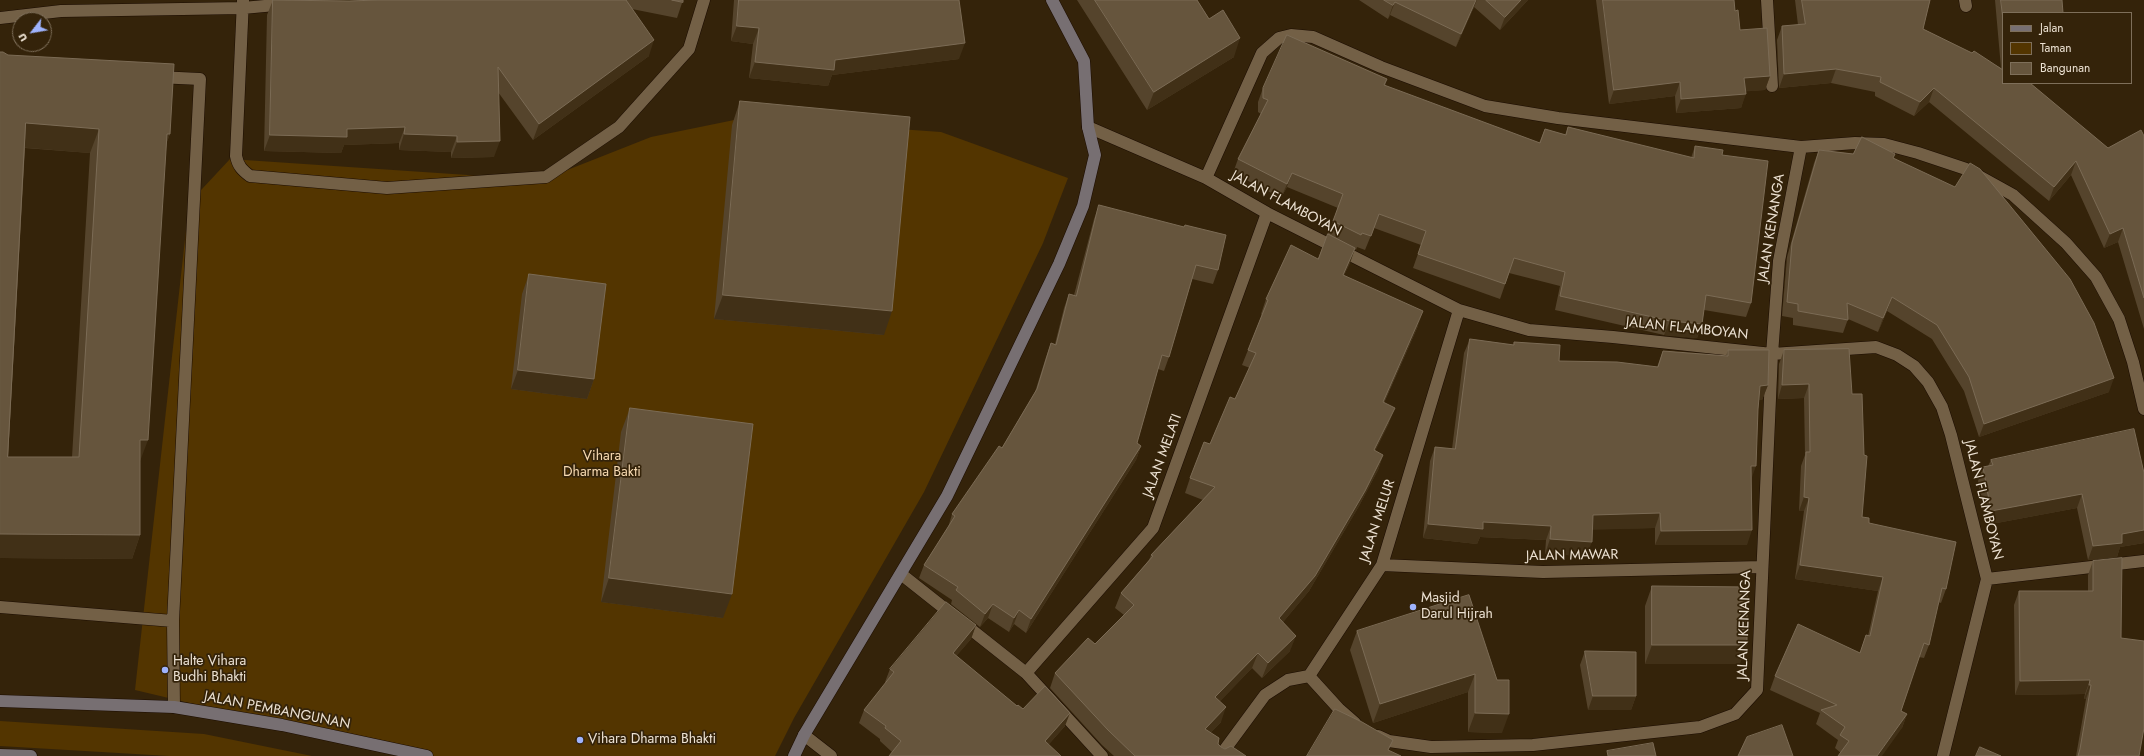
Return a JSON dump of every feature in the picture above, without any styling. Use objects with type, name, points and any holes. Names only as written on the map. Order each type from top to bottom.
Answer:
[{"type":"street","points":[[243,4],[236,156],[238,164],[242,170],[250,176],[387,188],[546,177],[620,127],[688,49],[704,0]]},
{"type":"street","points":[[794,756],[804,735],[946,496],[1059,264],[1082,206],[1095,155],[1088,127],[1084,61],[1052,0]]},
{"type":"street","points":[[1766,0],[1772,86]]},
{"type":"street","points":[[0,18],[62,6],[296,4]]},
{"type":"street","points":[[1206,178],[1262,53],[1279,38],[1291,35],[1313,37],[1380,67],[1484,106],[1558,118],[1801,147],[1855,143],[1884,144],[1918,153],[1966,169],[2013,195],[2066,243],[2096,277],[2119,319],[2133,362],[2144,409]]},
{"type":"street","points":[[146,77],[200,79],[173,621],[174,707]]},
{"type":"street","name":"JALAN FLAMBOYAN","points":[[1088,127],[1206,178],[1267,213],[1459,310],[1529,330],[1613,336],[1772,354],[1876,347],[1897,355],[1914,366],[1928,382],[1942,407],[1951,435],[1987,580],[1943,756]]},
{"type":"street","name":"JALAN KENANGA","points":[[1309,676],[1339,709],[1359,727],[1389,741],[1431,748],[1533,745],[1700,727],[1735,714],[1758,690],[1772,354],[1779,261],[1801,147]]},
{"type":"street","name":"JALAN MELATI","points":[[1026,673],[1153,528],[1267,213]]},
{"type":"street","name":"JALAN MELUR","points":[[1309,676],[1382,565],[1459,310]]},
{"type":"street","points":[[1987,580],[2144,561]]},
{"type":"street","name":"JALAN MAWAR","points":[[1382,565],[1543,572],[1762,567]]},
{"type":"street","points":[[901,574],[1026,673],[1102,756]]},
{"type":"street","points":[[0,607],[173,621]]},
{"type":"street","points":[[1220,756],[1264,695],[1288,680],[1309,676]]},
{"type":"street","name":"JALAN PEMBANGUNAN","points":[[0,701],[174,707],[282,725],[427,756]]},
{"type":"street","points":[[804,735],[831,756]]},
{"type":"street","points":[[7,755],[31,756]]},
{"type":"green space","name":"Vihara Dharma Bakti","points":[[744,118],[941,132],[1068,178],[1043,243],[924,492],[794,718],[775,756],[427,756],[282,725],[135,690],[189,203],[230,159],[542,180],[651,137]]},
{"type":"green space","points":[[0,721],[204,734],[312,756],[169,756],[0,746]]},
{"type":"building","points":[[273,0],[626,0],[654,40],[539,124],[498,67],[500,141],[457,142],[457,136],[404,134],[405,127],[347,129],[347,137],[270,135]]},
{"type":"building","points":[[672,0],[683,0],[683,2]]},
{"type":"building","points":[[739,0],[959,0],[965,43],[835,60],[834,70],[755,62],[759,28],[737,26]]},
{"type":"building","points":[[1095,0],[1197,0],[1209,19],[1223,10],[1240,38],[1154,92]]},
{"type":"building","points":[[1384,0],[1476,0],[1461,34],[1395,2],[1393,5]]},
{"type":"building","points":[[1486,0],[1521,0],[1505,17]]},
{"type":"building","points":[[1603,0],[1734,0],[1735,11],[1738,10],[1740,30],[1767,28],[1770,76],[1744,78],[1746,94],[1681,99],[1680,82],[1614,90]]},
{"type":"building","points":[[1802,0],[1930,0],[1923,29],[1972,53],[1974,51],[2002,69],[2002,84],[2031,84],[2108,148],[2141,130],[2144,136],[2144,298],[2123,228],[2110,234],[2076,161],[2054,187],[1934,88],[1920,102],[1880,82],[1881,77],[1836,69],[1784,74],[1782,26],[1805,24]]},
{"type":"building","points":[[2001,0],[2062,0],[2063,12],[2002,12]]},
{"type":"building","points":[[1287,35],[1387,79],[1384,85],[1540,143],[1545,129],[1566,135],[1568,127],[1694,158],[1695,146],[1723,150],[1722,155],[1768,161],[1751,303],[1706,295],[1702,324],[1670,321],[1560,296],[1565,272],[1514,258],[1505,284],[1418,254],[1426,231],[1379,214],[1371,236],[1362,233],[1361,235],[1333,221],[1343,194],[1292,173],[1287,184],[1238,159],[1268,100],[1263,98],[1263,88]]},
{"type":"building","points":[[0,52],[8,55],[174,64],[170,134],[167,134],[148,440],[140,440],[140,535],[0,534]],"holes":[[[26,123],[99,129],[79,457],[8,457]]]},
{"type":"building","points":[[740,101],[910,117],[892,311],[723,295]]},
{"type":"building","points":[[1862,137],[1895,154],[1893,158],[1955,187],[1970,163],[1980,169],[2070,279],[2094,323],[2114,378],[1984,424],[1969,377],[1937,325],[1892,297],[1883,318],[1847,303],[1848,320],[1798,311],[1798,304],[1787,302],[1792,243],[1819,150],[1853,154]]},
{"type":"building","points":[[1099,205],[1184,227],[1185,225],[1226,235],[1218,270],[1196,265],[1169,357],[1162,355],[1137,443],[1141,446],[1031,619],[1019,610],[1014,618],[993,604],[985,614],[956,590],[958,587],[924,565],[955,516],[952,514],[999,446],[1002,448],[1037,389],[1051,343],[1056,345],[1069,294],[1076,296]]},
{"type":"building","points":[[1328,234],[1355,248],[1343,275],[1423,311],[1383,402],[1395,408],[1374,450],[1383,455],[1365,491],[1315,576],[1279,618],[1296,636],[1268,663],[1258,653],[1215,697],[1226,707],[1205,729],[1219,738],[1218,744],[1221,747],[1225,749],[1231,746],[1246,756],[1135,756],[1108,730],[1055,673],[1088,638],[1095,644],[1134,605],[1121,593],[1153,556],[1151,555],[1215,487],[1190,478],[1204,442],[1210,444],[1230,397],[1235,399],[1256,353],[1248,350],[1268,300],[1266,299],[1291,245],[1318,259]]},
{"type":"building","points":[[529,274],[606,284],[594,379],[518,370]]},
{"type":"building","points":[[1470,339],[1514,345],[1514,342],[1560,345],[1559,361],[1617,362],[1658,367],[1663,351],[1728,356],[1728,350],[1769,350],[1768,385],[1760,386],[1756,466],[1751,466],[1752,530],[1661,531],[1660,513],[1593,515],[1592,542],[1550,539],[1551,526],[1483,522],[1483,529],[1428,524],[1435,447],[1455,449]]},
{"type":"building","points":[[1849,349],[1852,394],[1862,394],[1864,455],[1867,456],[1862,517],[1869,518],[1869,523],[1956,542],[1946,589],[1942,588],[1929,645],[1924,643],[1901,711],[1907,714],[1877,756],[1838,756],[1849,741],[1840,735],[1845,727],[1821,710],[1837,705],[1775,676],[1798,624],[1860,653],[1866,635],[1870,636],[1883,577],[1800,565],[1809,498],[1804,497],[1806,452],[1810,452],[1809,384],[1782,385],[1784,350]]},
{"type":"building","points":[[630,408],[753,424],[732,594],[609,578]]},
{"type":"building","points":[[2134,429],[2144,473],[2144,530],[2122,534],[2122,543],[2093,546],[2082,494],[1991,511],[1983,467],[1993,465],[1991,460]]},
{"type":"building","points":[[2122,558],[2121,638],[2144,641],[2144,728],[2139,756],[2078,756],[2091,685],[2089,685],[2090,680],[2020,681],[2019,591],[2093,591],[2093,561]]},
{"type":"building","points":[[1652,586],[1747,587],[1747,645],[1652,645]]},
{"type":"building","points":[[1469,595],[1497,680],[1509,680],[1509,714],[1475,713],[1475,674],[1380,704],[1357,631]]},
{"type":"building","points":[[946,602],[976,625],[953,653],[1017,706],[1018,705],[1023,709],[1045,686],[1070,713],[1045,741],[1061,756],[889,756],[901,741],[885,728],[886,726],[864,710],[894,672],[890,669]]},
{"type":"building","points":[[1585,651],[1636,652],[1636,696],[1593,696]]},
{"type":"building","points":[[1335,709],[1362,722],[1393,740],[1388,750],[1401,756],[1307,756]]},
{"type":"building","points":[[1782,725],[1793,756],[1738,756],[1747,737]]},
{"type":"building","points":[[1653,743],[1656,756],[1608,756],[1607,751]]},
{"type":"building","points":[[1980,747],[2001,756],[1976,756]]},
{"type":"place","name":"Masjid Darul Hijrah","points":[[1413,607]]},
{"type":"place","name":"Halte Vihara Budhi Bhakti","points":[[165,670]]},
{"type":"place","name":"Vihara Dharma Bhakti","points":[[580,740]]}]
